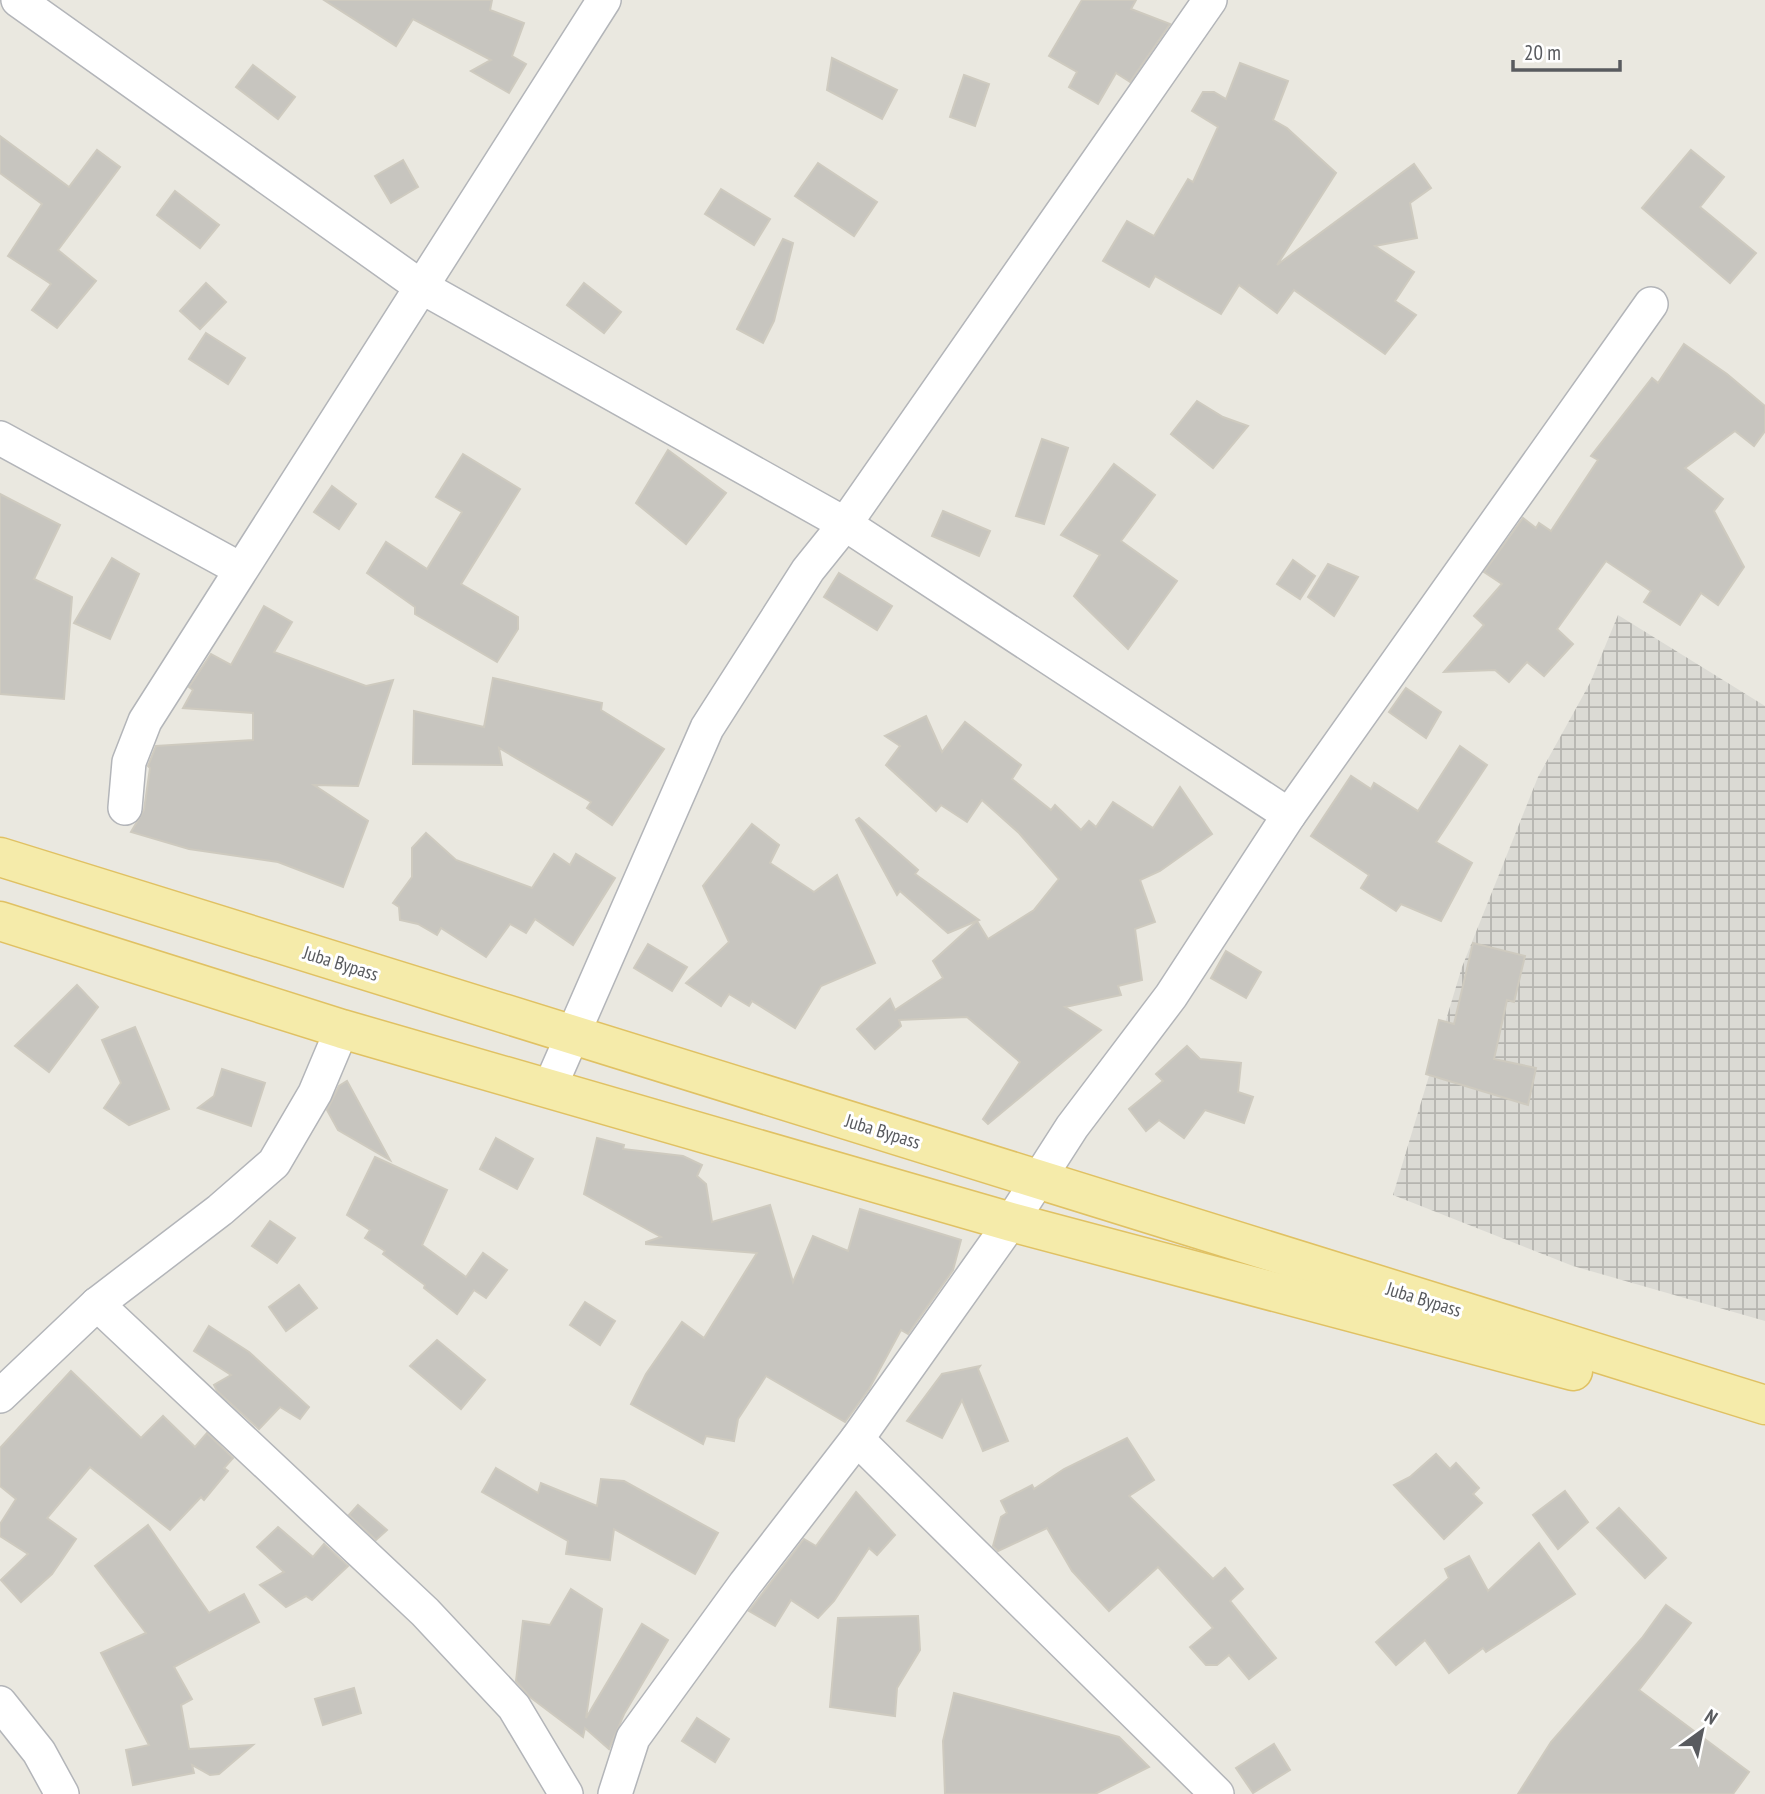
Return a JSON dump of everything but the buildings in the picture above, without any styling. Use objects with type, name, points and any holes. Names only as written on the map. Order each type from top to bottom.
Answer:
[{"type":"main road","name":"Juba Bypass","points":[[0,858],[1765,1405]]},
{"type":"main road","name":"Juba Bypass","points":[[0,921],[342,1029],[1011,1222],[1765,1422]]},
{"type":"street","points":[[18,0],[419,286],[845,524],[1289,815]]},
{"type":"street","points":[[125,807],[129,762],[145,720],[419,286],[604,0]]},
{"type":"street","points":[[549,1089],[707,728],[807,570],[845,524],[1210,0]]},
{"type":"street","points":[[615,1794],[633,1738],[745,1584],[858,1439],[1011,1222],[1072,1127],[1171,996],[1289,815],[1651,304]]},
{"type":"street","points":[[0,438],[240,569]]},
{"type":"street","points":[[0,1396],[97,1304],[220,1210],[274,1163],[315,1093],[342,1029]]},
{"type":"street","points":[[97,1304],[425,1612],[514,1707],[566,1794]]},
{"type":"street","points":[[858,1439],[1217,1794]]},
{"type":"street","points":[[0,1703],[39,1752],[62,1794]]},
{"type":"shaded area","points":[[1618,615],[1765,706],[1765,1321],[1573,1266],[1393,1195],[1462,967],[1538,777],[1590,683]]}]
